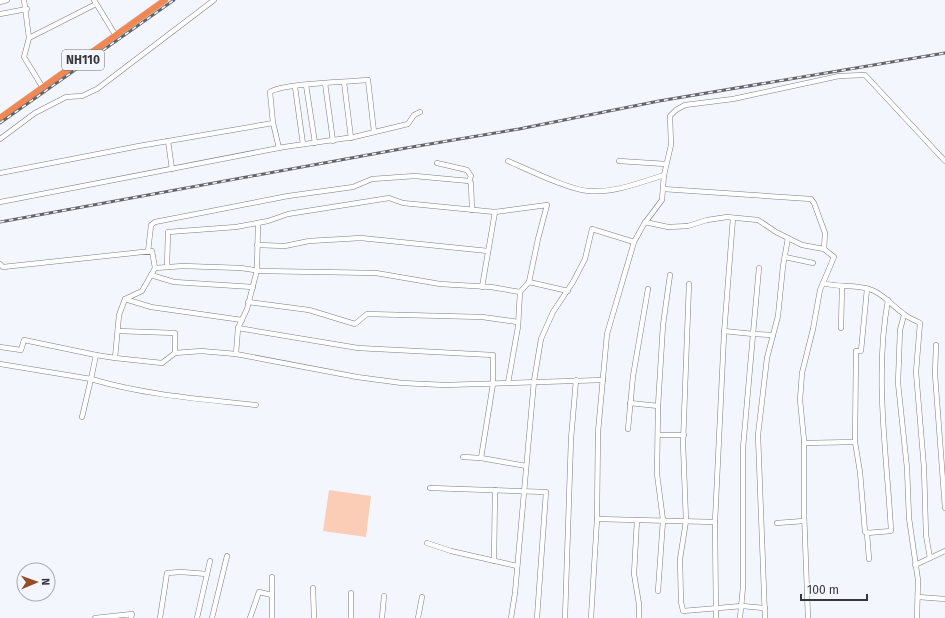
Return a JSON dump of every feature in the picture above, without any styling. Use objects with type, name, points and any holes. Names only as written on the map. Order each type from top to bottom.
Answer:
[{"type":"highway","name":"NH110","points":[[0,118],[165,0]]},
{"type":"street","points":[[0,2],[7,0]]},
{"type":"street","points":[[24,0],[27,9],[29,38],[24,57],[43,88]]},
{"type":"street","points":[[0,139],[34,113],[66,97],[82,96],[96,89],[214,0]]},
{"type":"street","points":[[29,38],[95,2],[116,36]]},
{"type":"street","points":[[0,14],[27,9]]},
{"type":"street","points":[[591,618],[597,519],[598,432],[607,334],[634,242],[662,200],[664,174],[671,145],[670,116],[676,110],[685,105],[733,99],[839,76],[865,75],[945,161]]},
{"type":"street","points":[[279,148],[273,123],[270,92],[277,89],[325,83],[368,80],[374,132]]},
{"type":"street","points":[[344,82],[351,138]]},
{"type":"street","points":[[325,83],[333,140]]},
{"type":"street","points":[[306,85],[315,143]]},
{"type":"street","points":[[295,87],[303,144]]},
{"type":"street","points":[[0,202],[279,148],[351,138],[408,124],[414,115],[420,112]]},
{"type":"street","points":[[0,173],[168,141],[273,123]]},
{"type":"street","points":[[168,141],[172,169]]},
{"type":"street","points":[[508,161],[572,187],[588,191],[613,190],[664,174]]},
{"type":"street","points":[[619,161],[666,164]]},
{"type":"street","points":[[437,163],[467,170],[471,176],[469,181],[471,183],[472,210]]},
{"type":"street","points":[[148,252],[150,229],[151,225],[155,222],[288,196],[353,187],[372,178],[415,176],[469,181]]},
{"type":"street","points":[[663,189],[810,199],[814,202],[825,232],[824,249]]},
{"type":"street","points":[[167,267],[168,232],[236,227],[258,223],[288,214],[390,198],[404,203],[495,212],[547,205],[529,282],[520,292],[518,322],[508,382]]},
{"type":"street","points":[[482,287],[495,212]]},
{"type":"street","points":[[646,222],[668,227],[688,226],[707,220],[733,218],[758,220],[802,245],[824,249],[834,257],[823,283],[802,373],[800,400],[804,443],[804,521],[808,618]]},
{"type":"street","points":[[716,618],[715,522],[724,331],[733,218]]},
{"type":"street","points":[[236,354],[238,328],[253,287],[257,270],[258,223]]},
{"type":"street","points":[[511,618],[534,381],[541,339],[553,312],[568,291],[585,258],[592,229],[634,242]]},
{"type":"street","points":[[257,244],[285,246],[309,241],[362,238],[488,250]]},
{"type":"street","points":[[765,618],[758,435],[767,358],[778,316],[788,238]]},
{"type":"street","points":[[0,264],[3,267],[152,251],[155,268],[142,290],[125,299],[119,315],[115,358]]},
{"type":"street","points":[[785,257],[813,263]]},
{"type":"street","points":[[155,268],[167,267],[376,272],[440,284],[520,292]]},
{"type":"street","points":[[740,618],[742,606],[743,448],[759,268]]},
{"type":"street","points":[[150,275],[174,282],[253,287]]},
{"type":"street","points":[[658,591],[663,520],[658,474],[658,406],[663,325],[670,275]]},
{"type":"street","points":[[529,282],[568,291]]},
{"type":"street","points":[[823,283],[842,287],[866,289],[888,300],[904,315],[920,323],[916,372],[924,468],[926,535],[930,558]]},
{"type":"street","points":[[689,284],[684,435],[686,521],[680,560],[680,602],[683,611],[742,606],[765,608]]},
{"type":"street","points":[[841,328],[842,287]]},
{"type":"street","points":[[628,429],[630,403],[648,289]]},
{"type":"street","points":[[866,289],[860,351],[856,351],[855,442],[860,472],[865,532],[868,533],[869,559]]},
{"type":"street","points":[[125,299],[151,307],[242,320]]},
{"type":"street","points":[[868,533],[891,531],[881,398],[882,332],[888,300]]},
{"type":"street","points":[[248,302],[309,310],[355,324],[367,314],[482,317],[518,322]]},
{"type":"street","points":[[904,315],[900,330],[898,383],[909,518],[918,597],[917,618]]},
{"type":"street","points":[[238,328],[358,348],[493,355],[493,384],[481,458]]},
{"type":"street","points":[[724,331],[773,335]]},
{"type":"street","points":[[118,332],[175,333],[175,353]]},
{"type":"street","points":[[0,347],[21,350],[24,340],[96,355],[162,363],[175,353],[201,351],[236,354],[357,377],[402,383],[445,385],[603,380]]},
{"type":"street","points":[[936,344],[935,374],[945,508]]},
{"type":"street","points":[[82,417],[96,355]]},
{"type":"street","points":[[0,364],[91,379],[118,387],[157,395],[256,405]]},
{"type":"street","points":[[565,618],[571,439],[576,380]]},
{"type":"street","points":[[630,403],[658,406]]},
{"type":"street","points":[[658,435],[684,435]]},
{"type":"street","points":[[804,443],[855,442]]},
{"type":"street","points":[[462,457],[481,458],[526,466]]},
{"type":"street","points":[[430,488],[546,492],[537,618]]},
{"type":"street","points":[[494,561],[495,490]]},
{"type":"street","points":[[597,519],[715,522]]},
{"type":"street","points":[[637,520],[634,574],[640,604],[639,618]]},
{"type":"street","points":[[777,523],[804,521]]},
{"type":"street","points":[[427,543],[451,552],[517,566]]},
{"type":"street","points":[[915,565],[945,551]]},
{"type":"street","points":[[212,618],[227,556]]},
{"type":"street","points":[[197,618],[210,561]]},
{"type":"street","points":[[160,618],[167,573],[181,572],[207,574]]},
{"type":"street","points":[[272,577],[272,618]]},
{"type":"street","points":[[313,588],[314,618]]},
{"type":"street","points":[[250,618],[259,592],[272,595]]},
{"type":"street","points":[[351,593],[351,618]]},
{"type":"street","points":[[382,618],[384,596]]},
{"type":"street","points":[[418,618],[422,597]]},
{"type":"street","points":[[918,597],[945,599]]},
{"type":"street","points":[[95,618],[132,614],[131,618]]},
{"type":"shaded area","points":[[329,490],[371,496],[366,537],[323,531]]},
{"type":"railway","points":[[0,123],[174,0]]},
{"type":"railway","points":[[0,222],[406,148],[519,129],[659,101],[945,53]]}]
